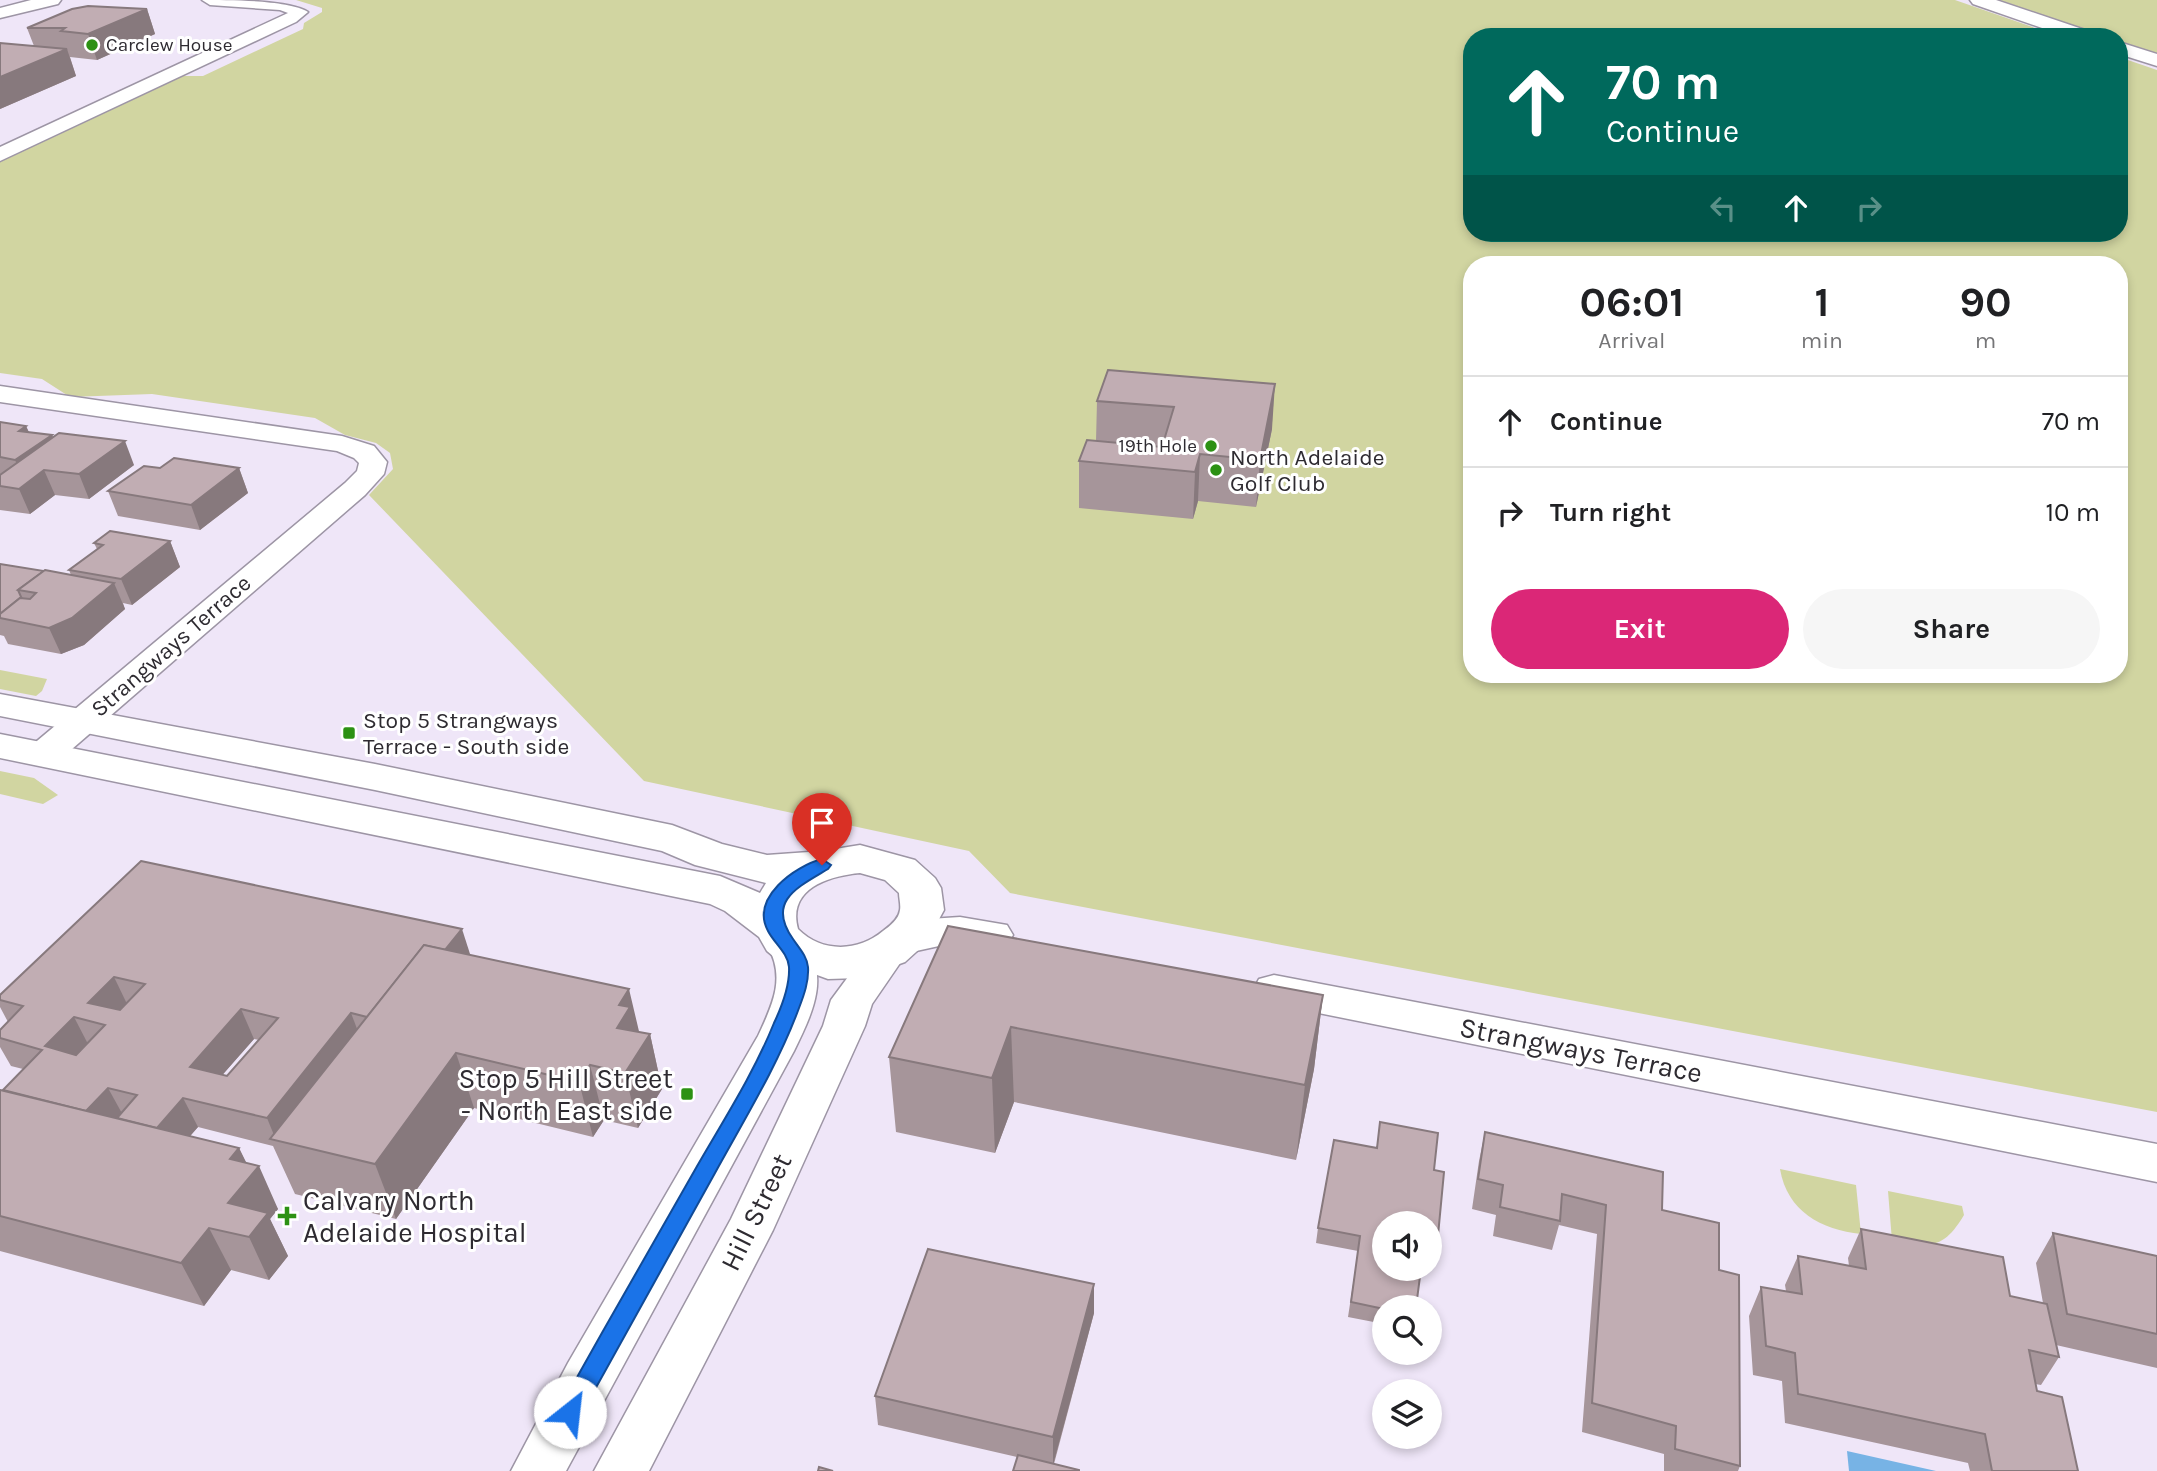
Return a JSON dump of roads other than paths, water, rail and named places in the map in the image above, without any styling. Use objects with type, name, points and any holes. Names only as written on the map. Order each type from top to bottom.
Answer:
[{"type":"street","points":[[0,12],[21,0]]},
{"type":"street","points":[[0,12],[52,0]]},
{"type":"street","points":[[0,155],[290,19],[298,15],[299,10],[283,5],[210,0]]},
{"type":"street","points":[[1979,0],[2061,28]]},
{"type":"street","points":[[2128,51],[2157,60]]},
{"type":"street","name":"Strangways Terrace","points":[[0,394],[342,444],[364,452],[373,462],[370,474],[363,482],[85,720]]},
{"type":"street","points":[[0,705],[85,720]]},
{"type":"street","points":[[44,754],[85,720]]},
{"type":"street","name":"Strangways Terrace","points":[[85,720],[672,839],[710,855],[767,869],[822,865]]},
{"type":"street","points":[[0,746],[720,891],[740,900],[802,955],[822,961],[844,963],[866,960],[928,931],[955,930],[1019,940],[959,921],[922,896]]},
{"type":"street","points":[[538,1471],[783,1026],[796,990],[798,966],[795,956],[781,936],[774,913],[778,898],[789,884],[822,865],[860,859],[885,864],[912,879],[922,896],[924,911],[918,925],[898,946]]},
{"type":"street","name":"Hill Street","points":[[621,1471],[750,1230],[844,1026],[852,1000],[898,946]]},
{"type":"street","name":"Strangways Terrace","points":[[1236,982],[2157,1163]]},
{"type":"water","points":[[1847,1451],[1936,1471],[1849,1471]]},
{"type":"place","name":"Carclew House","points":[[92,45]]},
{"type":"place","name":"19th Hole","points":[[1211,446]]},
{"type":"place","name":"North Adelaide Golf Club","points":[[1216,470]]},
{"type":"place","name":"Stop 5 Strangways Terrace - South side","points":[[349,733]]},
{"type":"place","name":"Stop 5 Hill Street - North East side","points":[[687,1094]]},
{"type":"place","name":"Calvary North Adelaide Hospital","points":[[287,1216]]}]
